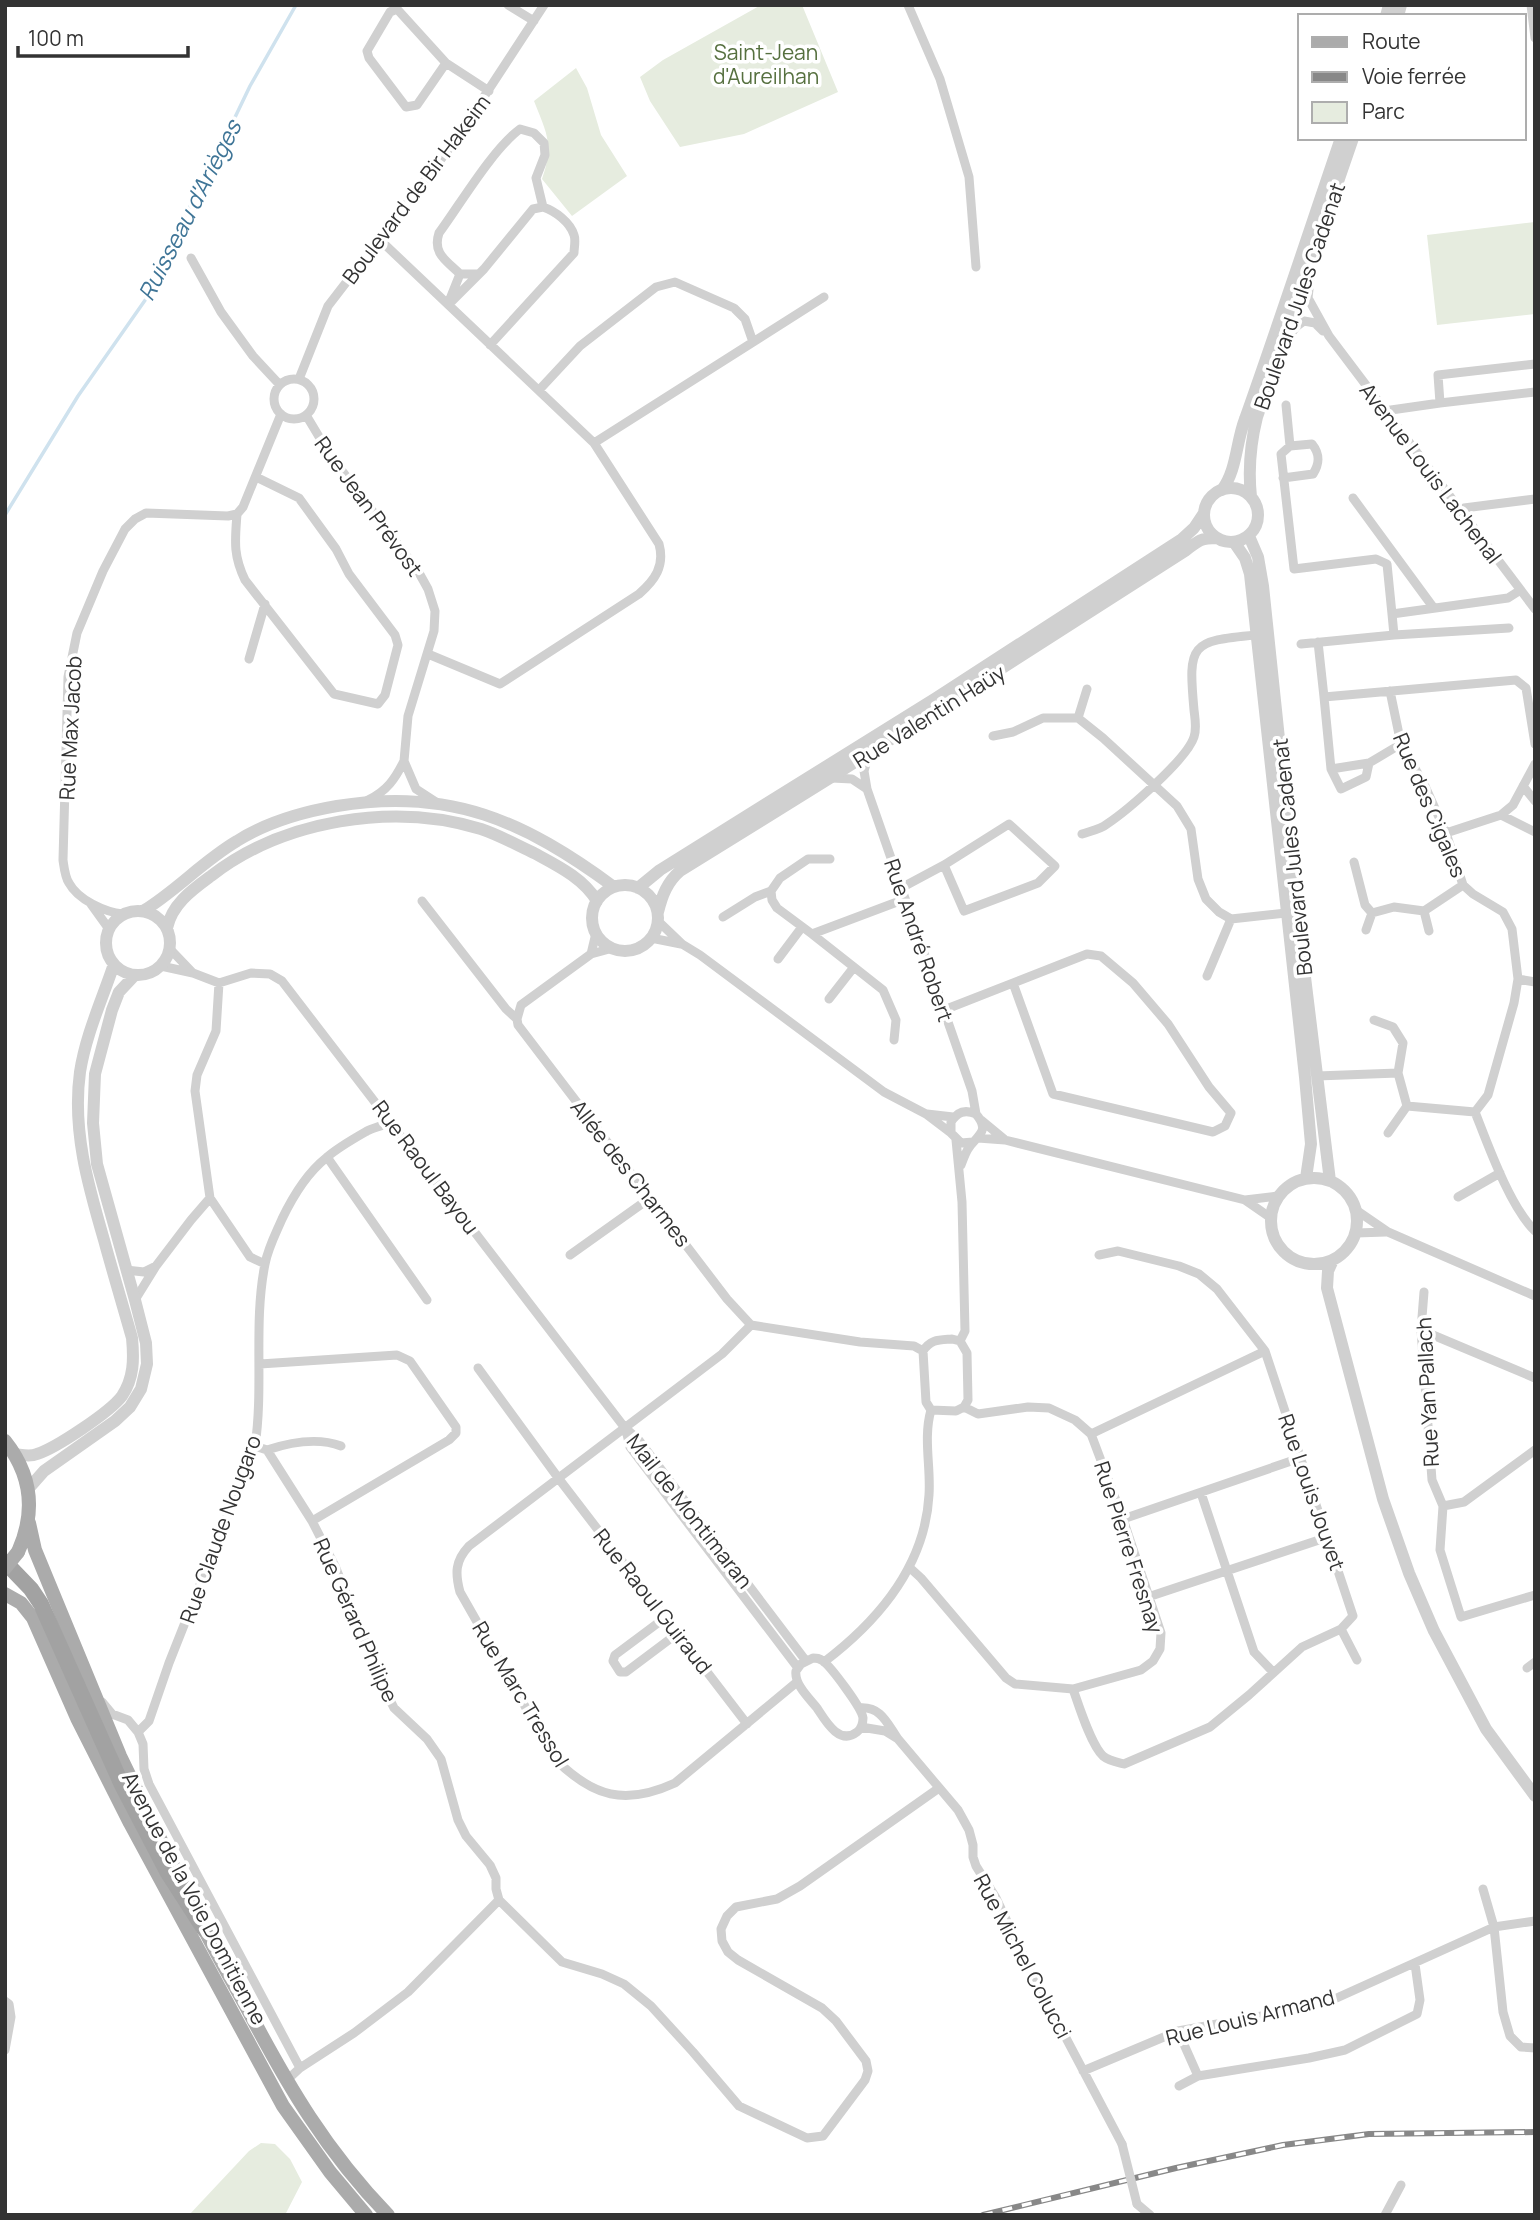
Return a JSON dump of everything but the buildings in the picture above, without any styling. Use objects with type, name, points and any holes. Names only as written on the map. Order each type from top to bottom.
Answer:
[{"type":"highway","points":[[12,1557],[41,1604],[122,1785],[168,1873],[204,1929]]},
{"type":"main road","points":[[5,1441],[24,1470],[30,1505],[29,1522],[5,1568]]},
{"type":"main road","name":"Avenue de la Voie Domitienne","points":[[29,1522],[35,1550],[120,1756],[204,1929],[286,2081],[349,2173],[388,2215]]},
{"type":"main road","name":"Avenue de la Voie Domitienne","points":[[5,1594],[21,1604],[33,1618],[77,1718],[130,1823],[283,2106],[330,2172],[366,2215]]},
{"type":"street","points":[[508,5],[534,21]]},
{"type":"street","name":"Boulevard de Bir Hakeim","points":[[299,379],[328,306],[415,196],[489,92],[544,5]]},
{"type":"street","points":[[908,5],[940,79],[969,177],[976,267]]},
{"type":"street","points":[[1531,5],[1535,38]]},
{"type":"street","points":[[446,63],[417,105],[406,107],[369,58],[367,51],[390,12],[397,9],[446,63],[489,92]]},
{"type":"street","points":[[479,274],[460,274],[438,252],[436,242],[439,233],[503,146],[520,129],[534,133],[544,143],[545,155],[536,178],[543,207]]},
{"type":"street","name":"Boulevard Jules Cadenat","points":[[1222,490],[1231,475],[1240,434],[1340,140]]},
{"type":"street","name":"Boulevard Jules Cadenat","points":[[1251,497],[1251,440],[1352,140]]},
{"type":"street","points":[[449,303],[479,274],[533,209],[551,209],[565,221],[574,235],[575,253],[490,345]]},
{"type":"street","points":[[379,239],[594,443],[659,544],[661,553],[659,572],[653,582],[639,594],[500,684],[428,654]]},
{"type":"street","points":[[191,258],[221,312],[253,356],[279,384]]},
{"type":"street","name":"Avenue Louis Lachenal","points":[[1312,260],[1308,298],[1329,336],[1535,609]]},
{"type":"street","points":[[449,303],[460,274]]},
{"type":"street","points":[[540,389],[580,346],[656,287],[675,282],[734,308],[745,319],[753,342]]},
{"type":"street","points":[[594,443],[824,297]]},
{"type":"street","points":[[1281,348],[1296,327],[1304,321],[1315,323],[1329,336]]},
{"type":"street","points":[[1440,403],[1438,375],[1535,364]]},
{"type":"street","points":[[299,379],[310,386],[313,404],[306,415],[293,419],[276,409],[274,396],[279,384],[285,380],[299,379]]},
{"type":"street","points":[[1384,411],[1535,392]]},
{"type":"street","points":[[1286,405],[1290,446]]},
{"type":"street","points":[[256,477],[299,498],[336,549],[349,574],[395,635],[398,645],[384,695],[378,704],[334,694],[245,580],[237,564],[234,542],[237,514],[243,507],[281,414]]},
{"type":"street","name":"Rue Jean Prévost","points":[[306,415],[330,455],[418,570],[435,611],[434,631],[408,716],[404,761],[397,777],[388,788],[365,801]]},
{"type":"street","points":[[1283,478],[1313,474],[1319,466],[1317,451],[1312,444],[1290,446],[1281,454],[1283,478],[1294,569],[1376,559],[1387,564],[1400,562]]},
{"type":"street","points":[[1232,488],[1251,497],[1256,505],[1258,520],[1249,536],[1234,542],[1216,538],[1208,528],[1204,513],[1209,499],[1222,490],[1232,488]]},
{"type":"street","points":[[1353,498],[1433,607]]},
{"type":"street","points":[[1459,510],[1535,499]]},
{"type":"street","name":"Rue Max Jacob","points":[[109,929],[90,903],[69,884],[63,860],[68,677],[77,633],[103,571],[125,529],[135,519],[146,513],[237,514]]},
{"type":"street","name":"Rue Valentin Haüy","points":[[638,888],[660,870],[1160,554],[1191,531],[1204,513]]},
{"type":"street","name":"Boulevard Jules Cadenat","points":[[1249,536],[1258,557],[1263,586],[1298,920],[1330,1181]]},
{"type":"street","name":"Rue Valentin Haüy","points":[[658,916],[662,896],[680,871],[1094,611],[1201,538],[1216,538]]},
{"type":"street","name":"Boulevard Jules Cadenat","points":[[1234,542],[1245,558],[1250,574],[1311,1144],[1306,1178]]},
{"type":"street","points":[[1387,564],[1394,635]]},
{"type":"street","points":[[1392,614],[1508,598],[1520,591]]},
{"type":"street","points":[[249,659],[265,604]]},
{"type":"street","points":[[1301,644],[1508,628]]},
{"type":"street","points":[[1082,834],[1105,826],[1187,750],[1196,730],[1190,670],[1193,657],[1202,646],[1217,639],[1256,635]]},
{"type":"street","points":[[1318,642],[1331,769],[1341,789],[1366,777],[1369,763]]},
{"type":"street","points":[[1324,697],[1516,680],[1526,688],[1535,744]]},
{"type":"street","points":[[1078,718],[1087,690]]},
{"type":"street","name":"Rue des Cigales","points":[[1390,691],[1401,744],[1425,786],[1446,833],[1464,885],[1473,894],[1503,912],[1512,929],[1518,979],[1514,1003],[1489,1095],[1475,1112]]},
{"type":"street","points":[[993,736],[1013,732],[1043,718],[1078,718],[1177,806],[1191,830],[1198,879],[1206,899],[1219,912],[1231,919],[1286,913]]},
{"type":"street","points":[[1331,769],[1369,763],[1401,744]]},
{"type":"street","name":"Rue André Robert","points":[[870,752],[865,763],[867,789],[972,1091],[978,1117]]},
{"type":"street","points":[[404,761],[415,789],[437,803]]},
{"type":"street","points":[[1446,833],[1501,815],[1513,805],[1535,764]]},
{"type":"street","points":[[830,778],[852,779],[867,789]]},
{"type":"street","points":[[1523,786],[1535,801]]},
{"type":"street","points":[[143,911],[153,914],[167,928],[171,941],[170,949],[161,967],[153,972],[134,976],[126,974],[114,964],[106,950],[109,929],[123,914],[143,911],[160,901],[211,858],[239,839],[302,814],[365,801],[437,803],[472,809],[504,820],[536,835],[614,887]]},
{"type":"street","points":[[1501,815],[1535,832]]},
{"type":"street","points":[[167,928],[179,902],[221,868],[279,838],[353,818],[394,816],[481,829],[551,862],[583,882],[597,901]]},
{"type":"street","points":[[901,888],[944,865],[1009,824],[1055,866],[1038,883],[964,911],[944,865]]},
{"type":"street","points":[[830,859],[808,859],[780,878],[772,891],[772,900],[777,908],[883,990],[896,1020],[894,1040]]},
{"type":"street","points":[[1354,862],[1365,905],[1372,913]]},
{"type":"street","points":[[591,954],[596,933],[593,921],[597,901],[607,890],[614,887],[626,885],[638,888],[647,893],[654,902],[658,916],[682,944],[884,1092],[926,1114],[967,1143],[976,1140],[1005,1140],[1245,1200],[1271,1217]]},
{"type":"street","points":[[1372,913],[1394,907],[1424,911],[1464,885]]},
{"type":"street","points":[[723,917],[755,897],[772,891]]},
{"type":"street","points":[[812,934],[905,899]]},
{"type":"street","name":"Allée des Charmes","points":[[422,901],[506,1009],[517,1019],[518,1025],[727,1299],[751,1325]]},
{"type":"street","name":"Rue Max Jacob","points":[[90,903],[110,912],[123,914]]},
{"type":"street","points":[[1424,911],[1429,931]]},
{"type":"street","points":[[1366,930],[1372,913]]},
{"type":"street","points":[[596,933],[613,948],[634,949],[651,938],[658,916]]},
{"type":"street","points":[[1207,976],[1231,919]]},
{"type":"street","points":[[778,959],[802,927]]},
{"type":"street","points":[[651,938],[682,944]]},
{"type":"street","points":[[517,1019],[521,1005],[591,954],[613,948]]},
{"type":"street","points":[[170,949],[193,974]]},
{"type":"street","points":[[944,1010],[1087,954],[1101,956],[1133,983],[1168,1024],[1209,1087],[1231,1113],[1225,1126],[1213,1132],[1053,1094],[1013,983]]},
{"type":"street","points":[[15,1454],[37,1454],[69,1437],[106,1412],[121,1396],[131,1377],[134,1358],[132,1338],[83,1165],[78,1133],[80,1072],[90,1028],[114,964]]},
{"type":"street","points":[[161,967],[219,983],[216,1031],[197,1075],[195,1091],[210,1198],[250,1257],[265,1264]]},
{"type":"street","points":[[829,999],[854,967]]},
{"type":"street","name":"Rue Raoul Bayou","points":[[219,983],[251,973],[270,974],[282,981],[625,1428]]},
{"type":"street","points":[[29,1488],[44,1471],[115,1422],[130,1407],[141,1389],[147,1364],[146,1343],[97,1164],[93,1123],[95,1074],[112,1010],[119,992],[134,976]]},
{"type":"street","points":[[1518,979],[1535,982]]},
{"type":"street","points":[[1374,1020],[1393,1027],[1403,1043],[1398,1073],[1407,1106]]},
{"type":"street","points":[[1317,1076],[1398,1073]]},
{"type":"street","points":[[960,1341],[965,1331],[960,1170],[951,1122],[963,1111],[972,1091]]},
{"type":"street","points":[[1407,1106],[1475,1112],[1500,1173],[1527,1224],[1535,1231]]},
{"type":"street","points":[[1388,1133],[1407,1106]]},
{"type":"street","points":[[963,1111],[978,1117],[1005,1140]]},
{"type":"street","points":[[926,1114],[953,1118]]},
{"type":"street","points":[[960,1170],[965,1154],[982,1129],[978,1117]]},
{"type":"street","name":"Rue Claude Nougaro","points":[[138,1731],[149,1721],[169,1663],[255,1447],[260,1415],[258,1319],[265,1264],[271,1243],[291,1201],[308,1175],[327,1157],[365,1132],[391,1121]]},
{"type":"street","points":[[327,1157],[427,1300]]},
{"type":"street","points":[[1458,1197],[1500,1173]]},
{"type":"street","points":[[1333,1260],[1310,1264],[1299,1262],[1281,1249],[1275,1240],[1271,1217],[1278,1196],[1286,1188],[1306,1178],[1330,1181],[1342,1188],[1351,1198],[1356,1210],[1356,1233],[1350,1245],[1333,1260],[1328,1271],[1327,1288],[1383,1499],[1409,1573],[1434,1632],[1486,1729],[1535,1796]]},
{"type":"street","points":[[1245,1200],[1278,1196]]},
{"type":"street","points":[[135,1300],[156,1266],[210,1198]]},
{"type":"street","points":[[570,1255],[650,1198]]},
{"type":"street","points":[[1356,1210],[1388,1232],[1535,1296]]},
{"type":"street","points":[[1356,1233],[1388,1232]]},
{"type":"street","name":"Rue Louis Jouvet","points":[[1099,1255],[1118,1251],[1179,1266],[1199,1274],[1217,1289],[1265,1352],[1353,1616],[1342,1629]]},
{"type":"street","points":[[1310,1264],[1327,1288]]},
{"type":"street","points":[[126,1270],[144,1272],[156,1266]]},
{"type":"street","name":"Rue Yan Pallach","points":[[1424,1292],[1421,1329],[1432,1480],[1443,1506]]},
{"type":"street","points":[[751,1325],[860,1342],[914,1346],[923,1351]]},
{"type":"street","name":"Rue Marc Tressol","points":[[751,1325],[722,1353],[469,1546],[461,1554],[456,1566],[456,1576],[460,1592],[555,1759],[586,1786],[619,1795],[638,1796],[675,1783],[797,1682]]},
{"type":"street","points":[[1421,1329],[1535,1378]]},
{"type":"street","points":[[824,1662],[873,1620],[890,1600],[909,1567],[922,1536],[929,1496],[927,1424],[931,1410],[926,1402],[923,1351],[934,1340],[960,1341],[967,1353],[968,1400],[964,1407]]},
{"type":"street","points":[[1091,1434],[1265,1352]]},
{"type":"street","points":[[260,1364],[397,1355],[410,1362],[456,1427],[456,1433],[449,1440],[312,1521]]},
{"type":"street","name":"Rue Raoul Guiraud","points":[[478,1368],[559,1479],[747,1724]]},
{"type":"street","name":"Rue Pierre Fresnay","points":[[909,1567],[1006,1678],[1015,1684],[1073,1689],[1141,1670],[1153,1661],[1160,1649],[1161,1633],[1124,1519],[1091,1434],[1075,1420],[1049,1408],[1028,1407],[978,1413],[964,1407],[956,1411],[931,1410]]},
{"type":"street","name":"Mail de Montimaran","points":[[625,1428],[638,1439],[806,1661]]},
{"type":"street","name":"Mail de Montimaran","points":[[625,1428],[630,1447],[798,1668]]},
{"type":"street","points":[[255,1447],[267,1450],[288,1443],[326,1441],[341,1446]]},
{"type":"street","name":"Rue Gérard Philipe","points":[[267,1450],[312,1521],[335,1566],[394,1708],[427,1739],[441,1759],[458,1820],[466,1836],[490,1865],[496,1878],[499,1900]]},
{"type":"street","points":[[1535,1450],[1464,1502],[1443,1506],[1440,1550],[1461,1617],[1535,1595]]},
{"type":"street","points":[[1124,1519],[1300,1458]]},
{"type":"street","points":[[1200,1493],[1254,1652],[1273,1672]]},
{"type":"street","points":[[1148,1597],[1328,1537]]},
{"type":"street","points":[[666,1617],[615,1655],[615,1667],[620,1672],[626,1672],[678,1633]]},
{"type":"street","points":[[1073,1689],[1084,1721],[1101,1754],[1124,1764],[1210,1727],[1303,1647],[1342,1629],[1357,1660]]},
{"type":"street","points":[[813,1658],[824,1662],[859,1708],[863,1719],[861,1727],[853,1735],[840,1735],[832,1728],[797,1682],[795,1676],[798,1668],[806,1661],[813,1658]]},
{"type":"street","name":"Avenue de la Voie Domitienne","points":[[95,1694],[112,1714],[128,1720],[138,1731],[143,1744],[144,1769],[149,1784],[300,2067]]},
{"type":"street","name":"Rue Michel Colucci","points":[[859,1708],[872,1708],[878,1712],[958,1810],[969,1830],[976,1866],[996,1898],[1029,1968],[1122,2144],[1137,2204],[1150,2215]]},
{"type":"street","points":[[861,1727],[884,1731],[898,1739]]},
{"type":"street","points":[[286,2081],[300,2067],[354,2033],[408,1993],[499,1900],[562,1962],[624,1984],[651,2007],[740,2106],[807,2138],[823,2136],[865,2080],[868,2071],[866,2062],[836,2021],[822,2008],[727,1952],[721,1929],[727,1916],[736,1908],[777,1899],[800,1886],[939,1788]]},
{"type":"street","points":[[1483,1889],[1494,1927],[1503,2012],[1510,2036],[1521,2047],[1535,2048]]},
{"type":"street","name":"Rue Louis Armand","points":[[1083,2071],[1178,2031],[1300,2009],[1329,2001],[1494,1927],[1535,1921]]},
{"type":"street","points":[[1179,2086],[1198,2076],[1309,2059],[1345,2050],[1417,2014],[1420,2000],[1415,1964]]},
{"type":"street","points":[[5,2050],[11,2017],[7,2003]]},
{"type":"street","points":[[1178,2031],[1198,2076]]},
{"type":"street","points":[[1385,2215],[1401,2185]]},
{"type":"green space","name":"Saint-Jean d'Aureilhan","points":[[761,5],[802,5],[838,92],[744,134],[680,147],[650,101],[640,77],[663,60]]},
{"type":"green space","points":[[576,68],[587,88],[601,135],[627,176],[572,216],[542,179],[548,148],[534,101]]},
{"type":"green space","points":[[1535,222],[1535,314],[1437,325],[1427,235]]},
{"type":"green space","points":[[261,2143],[275,2144],[290,2159],[302,2182],[285,2215],[189,2215],[249,2151]]},
{"type":"waterway","name":"Ruisseau d'Arièges","points":[[5,515],[78,396],[155,286],[203,176],[296,5]]},
{"type":"railway","points":[[983,2215],[1283,2145],[1369,2134],[1535,2132]]}]
